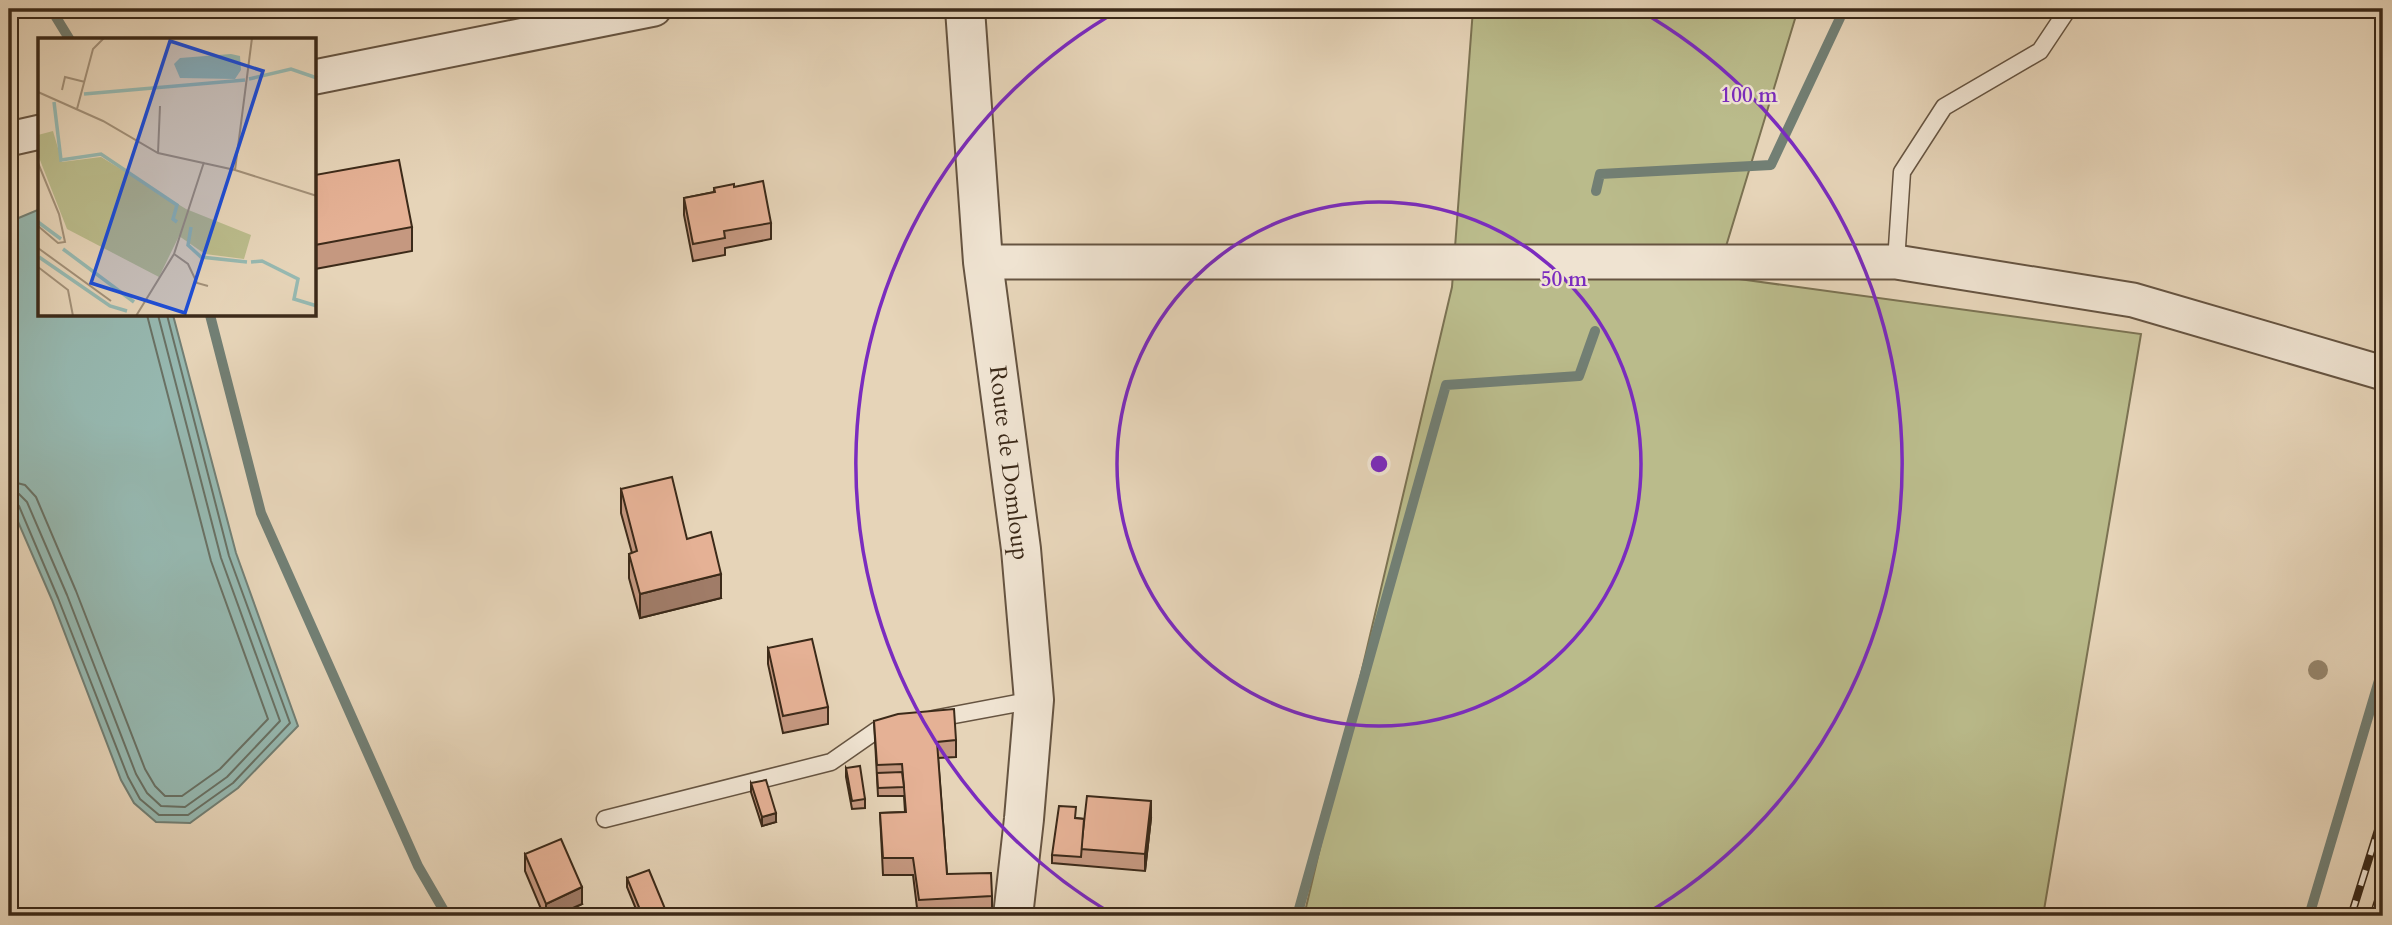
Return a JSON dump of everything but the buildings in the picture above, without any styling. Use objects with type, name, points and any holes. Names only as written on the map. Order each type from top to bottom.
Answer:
[{"type":"street","points":[[317,77],[654,9]]},
{"type":"street","name":"Route de Domloup","points":[[965,9],[983,262],[1021,549],[1034,700],[1013,916]]},
{"type":"street","points":[[9,139],[38,132]]},
{"type":"street","points":[[983,262],[1896,262],[2133,300],[2383,373]]},
{"type":"lane","points":[[1896,262],[1902,172],[1944,107],[2040,51],[2068,9]]},
{"type":"lane","points":[[605,820],[831,762],[877,730],[1034,700]]},
{"type":"green space","points":[[1473,9],[1798,9],[1717,276],[2141,334],[2043,916],[1304,916],[1452,287]]},
{"type":"water","points":[[38,210],[38,317],[174,317],[236,553],[298,726],[238,788],[190,823],[156,822],[134,803],[121,780],[52,600],[9,501],[9,222]]},
{"type":"waterway","points":[[51,9],[69,38]]},
{"type":"waterway","points":[[1596,191],[1600,174],[1771,165],[1840,18],[1839,9]]},
{"type":"waterway","points":[[211,317],[261,513],[418,866],[447,916]]},
{"type":"waterway","points":[[1297,916],[1446,385],[1579,376],[1595,331]]},
{"type":"waterway","points":[[2309,916],[2383,667]]},
{"type":"railway","points":[[2351,916],[2383,814]]},
{"type":"railway","points":[[2373,916],[2383,885]]}]
